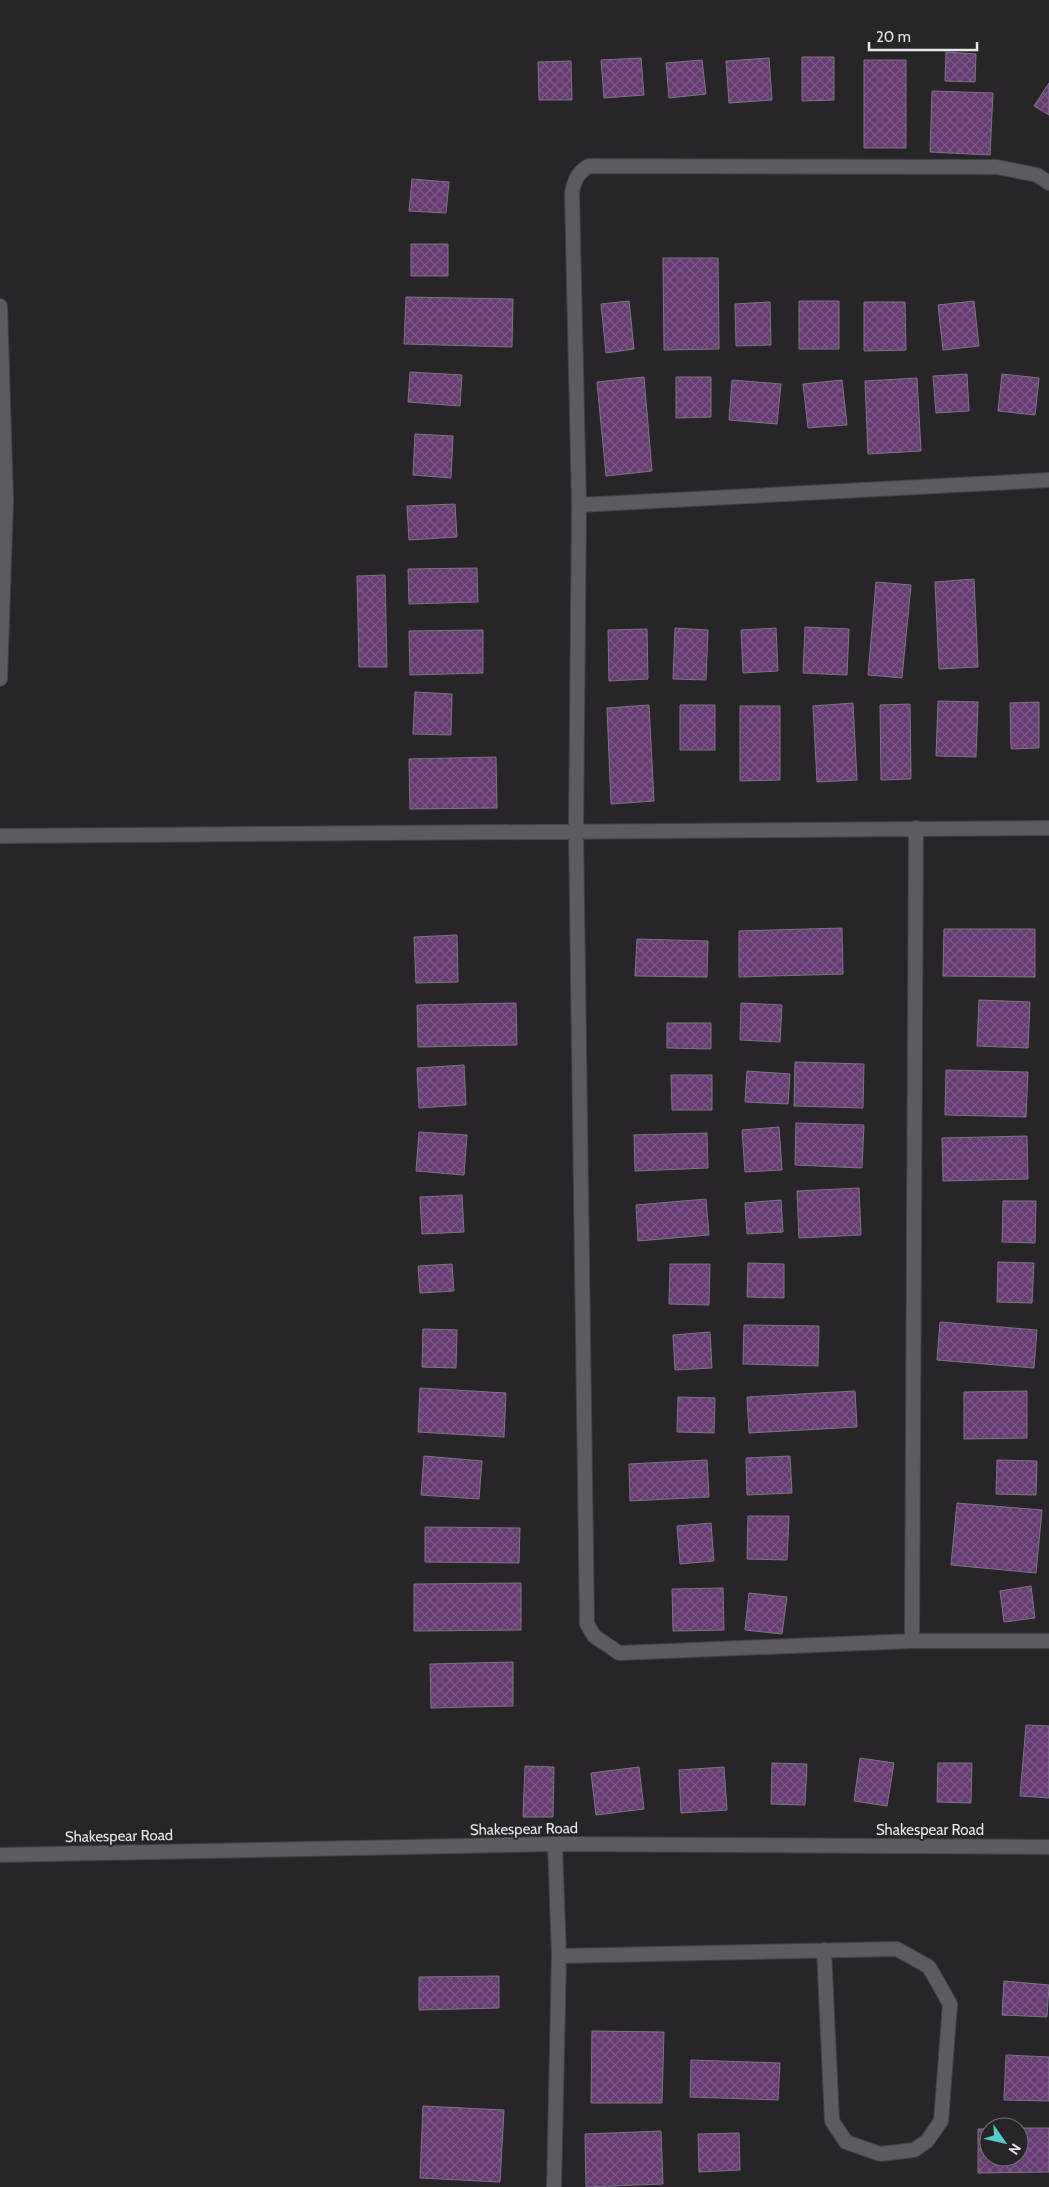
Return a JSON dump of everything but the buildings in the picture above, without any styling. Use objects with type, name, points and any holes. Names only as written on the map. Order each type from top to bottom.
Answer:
[{"type":"street","points":[[1049,183],[1037,175],[997,167],[590,166],[582,170],[574,180],[572,192],[579,505],[576,831],[587,1624],[594,1636],[620,1653],[912,1642],[1049,1641]]},
{"type":"street","points":[[0,306],[3,501],[0,679]]},
{"type":"street","points":[[579,505],[1049,480]]},
{"type":"street","points":[[912,1642],[916,828]]},
{"type":"street","points":[[0,836],[1049,828]]},
{"type":"street","points":[[554,2187],[559,1956],[555,1844]]},
{"type":"street","name":"Shakespear Road","points":[[0,1855],[555,1844],[1049,1847]]},
{"type":"street","points":[[559,1956],[824,1950],[896,1949],[930,1967],[950,2004],[941,2121],[927,2141],[914,2150],[880,2154],[846,2142],[832,2122],[824,1950]]}]
